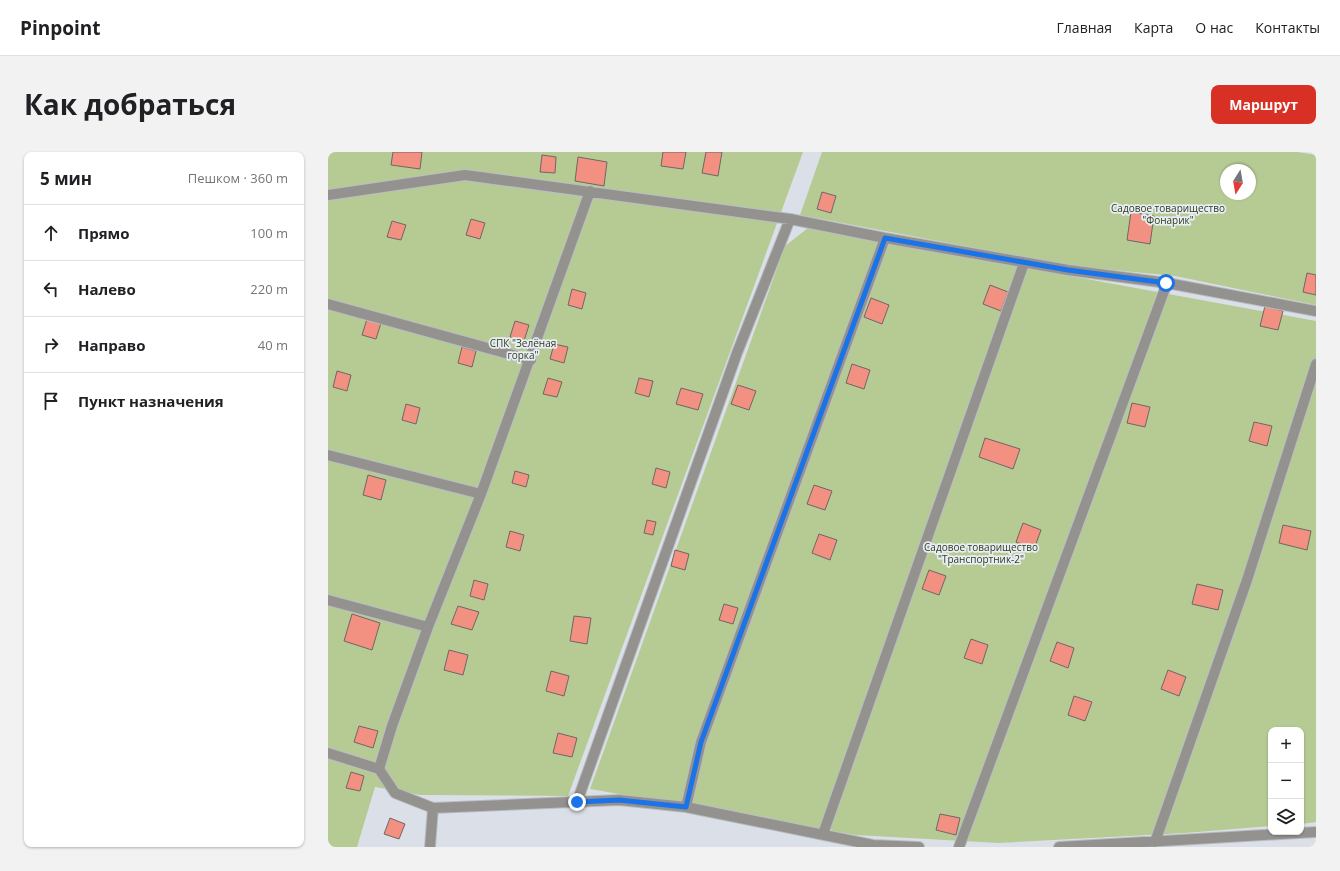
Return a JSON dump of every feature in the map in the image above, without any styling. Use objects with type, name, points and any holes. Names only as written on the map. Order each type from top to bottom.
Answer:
[{"type":"lane","points":[[328,195],[465,175],[590,191],[790,220],[1068,270],[1166,283],[1316,311]]},
{"type":"lane","points":[[379,769],[392,726],[428,627],[481,494],[514,401],[531,360],[590,191]]},
{"type":"lane","points":[[577,802],[737,353],[790,220]]},
{"type":"lane","points":[[686,807],[701,742],[885,238]]},
{"type":"lane","points":[[823,834],[1024,262]]},
{"type":"lane","points":[[959,847],[1166,283]]},
{"type":"lane","points":[[328,304],[531,360]]},
{"type":"lane","points":[[1155,842],[1247,580],[1316,364]]},
{"type":"lane","points":[[328,455],[481,494]]},
{"type":"lane","points":[[328,600],[428,627]]},
{"type":"lane","points":[[328,753],[379,769],[395,793],[433,808],[619,800],[686,807],[873,845],[919,847]]},
{"type":"lane","points":[[430,847],[433,808]]},
{"type":"lane","points":[[1059,847],[1316,832]]},
{"type":"green space","name":"СПК \"Зелёная горка\"","points":[[328,152],[803,152],[568,796],[420,795],[375,787],[357,847],[328,847]]},
{"type":"green space","name":"Садовое товарищество \"Фонарик\"","points":[[822,152],[1298,152],[1316,155],[1316,305],[1175,276],[1072,266],[800,215]]},
{"type":"green space","name":"Садовое товарищество \"Транспортник-2\"","points":[[808,228],[1316,321],[1316,822],[1304,824],[1304,727],[1268,727],[1268,826],[1185,833],[998,843],[856,835],[590,789],[785,246]]},
{"type":"building","points":[[393,152],[422,152],[420,169],[391,165]]},
{"type":"building","points":[[663,152],[686,152],[683,169],[661,166]]},
{"type":"building","points":[[706,152],[722,152],[718,176],[702,173]]},
{"type":"building","points":[[542,155],[556,157],[555,173],[540,172]]},
{"type":"building","points":[[578,157],[607,162],[604,186],[575,181]]},
{"type":"building","points":[[822,192],[836,196],[831,213],[817,209]]},
{"type":"building","points":[[1131,212],[1154,216],[1150,244],[1127,240]]},
{"type":"building","points":[[471,219],[485,223],[480,239],[466,235]]},
{"type":"building","points":[[392,221],[406,225],[401,240],[387,237]]},
{"type":"building","points":[[1307,273],[1316,275],[1316,295],[1303,292]]},
{"type":"building","points":[[990,285],[1008,292],[1001,311],[983,304]]},
{"type":"building","points":[[572,289],[586,293],[582,309],[568,305]]},
{"type":"building","points":[[871,298],[889,305],[882,324],[864,317]]},
{"type":"building","points":[[1265,306],[1283,311],[1278,330],[1260,326]]},
{"type":"building","points":[[367,319],[381,323],[376,339],[362,335]]},
{"type":"building","points":[[515,321],[529,325],[524,341],[510,337]]},
{"type":"building","points":[[554,344],[568,347],[564,363],[550,359]]},
{"type":"building","points":[[462,347],[476,351],[472,367],[458,363]]},
{"type":"building","points":[[852,364],[870,370],[864,389],[846,383]]},
{"type":"building","points":[[337,371],[351,375],[347,391],[333,387]]},
{"type":"building","points":[[548,378],[562,382],[557,397],[543,394]]},
{"type":"building","points":[[639,378],[653,381],[649,397],[635,393]]},
{"type":"building","points":[[738,385],[756,391],[749,410],[731,404]]},
{"type":"building","points":[[681,388],[703,394],[698,410],[676,404]]},
{"type":"building","points":[[1132,403],[1150,407],[1145,427],[1127,423]]},
{"type":"building","points":[[406,404],[420,408],[416,424],[402,420]]},
{"type":"building","points":[[1254,422],[1272,426],[1267,446],[1249,441]]},
{"type":"building","points":[[985,438],[1020,449],[1013,469],[979,457]]},
{"type":"building","points":[[656,468],[670,472],[666,488],[652,484]]},
{"type":"building","points":[[515,471],[529,475],[526,487],[512,483]]},
{"type":"building","points":[[368,475],[386,480],[381,500],[363,495]]},
{"type":"building","points":[[814,485],[832,491],[825,510],[807,504]]},
{"type":"building","points":[[647,520],[656,522],[653,535],[644,533]]},
{"type":"building","points":[[1023,523],[1041,530],[1034,549],[1016,542]]},
{"type":"building","points":[[1283,525],[1311,531],[1307,550],[1279,543]]},
{"type":"building","points":[[510,531],[524,535],[520,551],[506,547]]},
{"type":"building","points":[[819,534],[837,540],[830,560],[812,553]]},
{"type":"building","points":[[675,550],[689,554],[685,570],[671,566]]},
{"type":"building","points":[[929,570],[946,576],[939,595],[922,589]]},
{"type":"building","points":[[474,580],[488,584],[484,600],[470,596]]},
{"type":"building","points":[[1197,584],[1223,590],[1218,610],[1192,604]]},
{"type":"building","points":[[724,604],[738,608],[733,624],[719,620]]},
{"type":"building","points":[[458,606],[479,612],[472,630],[451,624]]},
{"type":"building","points":[[352,614],[380,623],[372,650],[344,641]]},
{"type":"building","points":[[574,616],[591,618],[587,644],[570,641]]},
{"type":"building","points":[[971,639],[988,645],[982,664],[964,658]]},
{"type":"building","points":[[1057,642],[1074,648],[1068,668],[1050,661]]},
{"type":"building","points":[[449,650],[468,655],[463,675],[444,670]]},
{"type":"building","points":[[1168,670],[1186,677],[1179,696],[1161,689]]},
{"type":"building","points":[[551,671],[569,676],[564,696],[546,691]]},
{"type":"building","points":[[1074,696],[1092,702],[1085,721],[1068,715]]},
{"type":"building","points":[[359,726],[378,731],[373,748],[354,742]]},
{"type":"building","points":[[558,733],[577,738],[572,757],[553,753]]},
{"type":"building","points":[[351,772],[364,776],[360,791],[346,788]]},
{"type":"building","points":[[940,814],[960,818],[956,835],[936,830]]},
{"type":"building","points":[[390,818],[405,824],[399,839],[384,834]]},
{"type":"route","points":[[577,802],[619,800],[686,807],[701,742],[885,238],[1068,270],[1166,283]]}]
